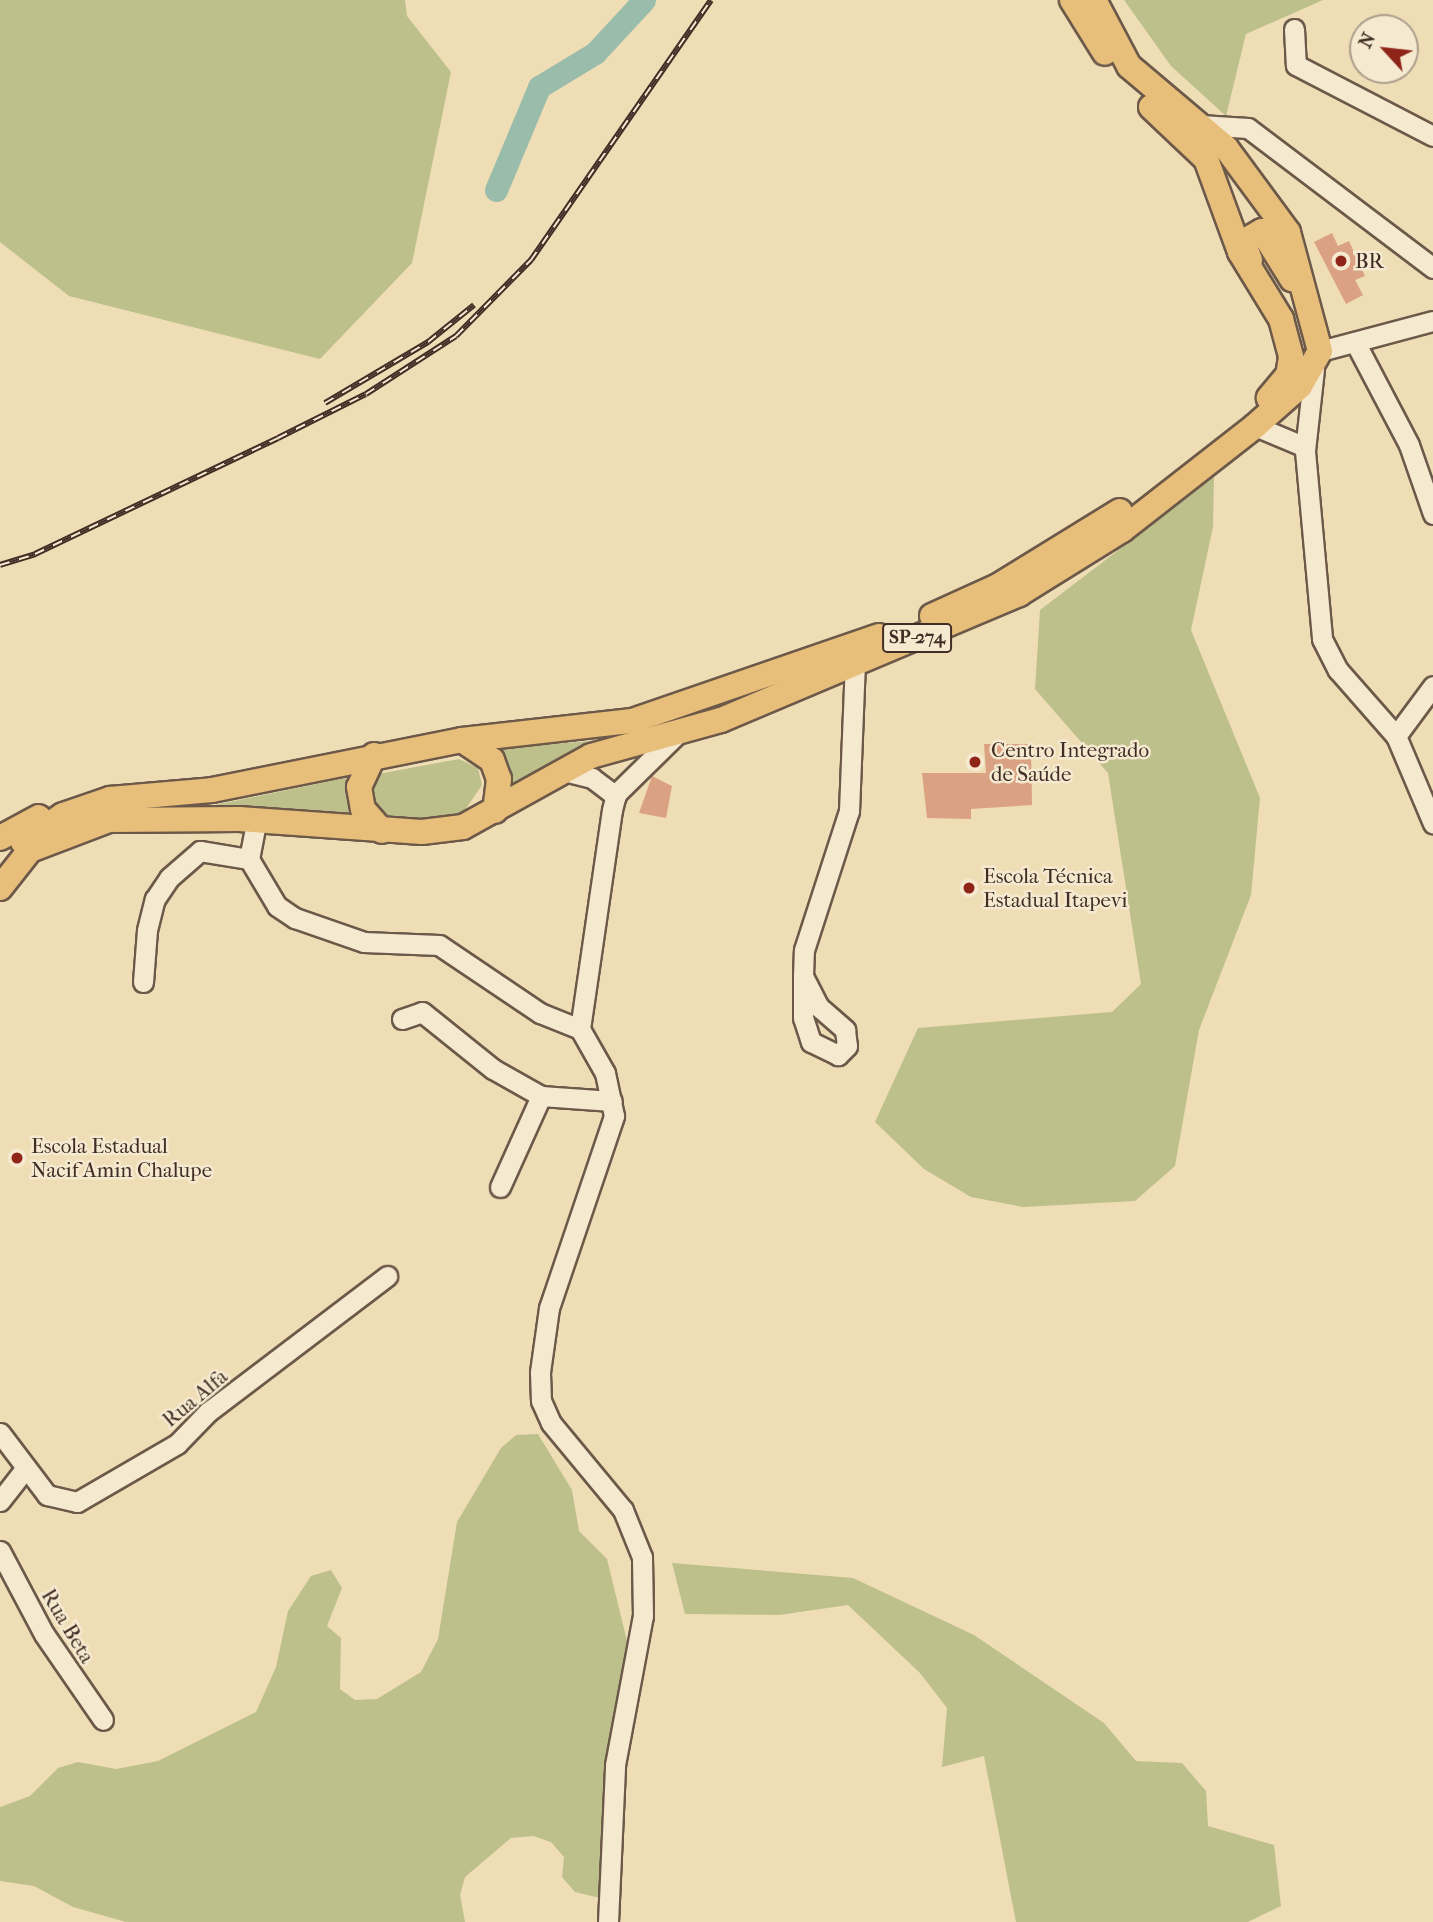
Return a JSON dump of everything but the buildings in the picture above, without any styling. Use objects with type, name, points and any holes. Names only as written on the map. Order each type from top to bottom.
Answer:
[{"type":"main road","name":"SP-274","points":[[0,869],[26,839],[63,815],[110,799],[212,790],[374,755],[463,740],[597,728],[712,699],[914,625],[998,586],[1110,518],[1282,385],[1291,357],[1281,319],[1263,293],[1206,159],[1127,85],[1072,0]]},
{"type":"main road","points":[[1094,0],[1129,66],[1200,125],[1266,196],[1288,232],[1310,301],[1317,358]]},
{"type":"main road","points":[[1263,293],[1243,246],[1255,231],[1269,238],[1310,301]]},
{"type":"main road","name":"SP-274","points":[[0,888],[30,850],[91,825],[152,818],[443,832],[495,811],[564,771],[629,742],[677,733],[979,614],[1065,568],[1255,426],[1317,358]]},
{"type":"main road","points":[[463,740],[492,760],[499,779],[495,811]]},
{"type":"main road","points":[[374,755],[359,787],[363,809],[382,831]]},
{"type":"main road","points":[[0,838],[44,815],[63,815]]},
{"type":"street","points":[[1294,29],[1296,65],[1433,136]]},
{"type":"street","points":[[1200,125],[1248,128],[1433,268]]},
{"type":"street","points":[[1433,321],[1355,342],[1317,358],[1305,447],[1322,639],[1338,670],[1396,736],[1433,823]]},
{"type":"street","points":[[1355,342],[1409,445],[1433,514]]},
{"type":"street","points":[[1255,426],[1305,447]]},
{"type":"street","points":[[803,976],[813,914],[849,811],[855,663]]},
{"type":"street","points":[[1396,736],[1433,686]]},
{"type":"street","points":[[608,1922],[615,1765],[643,1616],[642,1557],[623,1510],[551,1423],[541,1401],[540,1371],[549,1307],[609,1136],[612,1101],[580,1029],[616,796],[677,733]]},
{"type":"street","points":[[564,771],[592,778],[616,796]]},
{"type":"street","points":[[256,823],[249,859],[276,906],[295,918],[364,942],[439,945],[540,1013],[580,1029]]},
{"type":"street","points":[[144,982],[147,930],[155,899],[169,878],[200,851],[249,859]]},
{"type":"street","points":[[402,1019],[429,1016],[493,1069],[541,1096],[612,1101]]},
{"type":"street","points":[[500,1187],[541,1096]]},
{"type":"street","name":"Rua Alfa","points":[[0,1433],[47,1495],[77,1502],[177,1444],[208,1412],[387,1276]]},
{"type":"street","points":[[0,1501],[25,1469]]},
{"type":"street","name":"Rua Beta","points":[[0,1551],[44,1634],[103,1720]]},
{"type":"green space","points":[[0,0],[405,0],[407,16],[451,72],[412,263],[320,359],[69,296],[0,242]]},
{"type":"green space","points":[[1124,0],[1323,0],[1246,34],[1226,116],[1171,66]]},
{"type":"green space","points":[[1214,477],[1213,527],[1191,630],[1260,798],[1251,895],[1199,1030],[1175,1166],[1135,1201],[1023,1207],[971,1197],[924,1169],[875,1122],[918,1028],[1112,1012],[1141,984],[1108,773],[1035,689],[1040,610]]},
{"type":"green space","points":[[591,741],[507,792],[509,767],[492,749]]},
{"type":"green space","points":[[459,759],[478,768],[482,785],[463,813],[425,823],[389,819],[373,809],[368,786],[378,774]]},
{"type":"green space","points":[[346,778],[349,819],[186,811]]},
{"type":"green space","points":[[538,1434],[572,1490],[579,1531],[607,1559],[627,1641],[604,1899],[575,1892],[562,1877],[564,1857],[551,1842],[533,1836],[511,1838],[465,1877],[460,1895],[465,1922],[126,1922],[73,1907],[34,1886],[0,1881],[0,1807],[30,1796],[58,1768],[78,1762],[116,1769],[158,1761],[256,1712],[276,1667],[288,1611],[311,1576],[331,1570],[342,1588],[327,1626],[341,1638],[340,1689],[355,1700],[377,1699],[421,1672],[438,1639],[457,1522],[501,1448],[516,1435]]},
{"type":"green space","points":[[672,1563],[853,1578],[974,1635],[1104,1723],[1136,1761],[1182,1763],[1206,1791],[1208,1826],[1274,1845],[1281,1906],[1248,1922],[1016,1922],[984,1756],[942,1767],[947,1708],[920,1673],[848,1605],[779,1615],[685,1614]]},
{"type":"waterway","points":[[496,190],[539,87],[595,53],[644,0]]},
{"type":"railway","points":[[0,565],[35,554],[366,394],[456,336],[531,260],[711,0]]},
{"type":"railway","points":[[325,403],[428,342],[474,305]]},
{"type":"place","name":"BR","points":[[1341,261]]},
{"type":"place","name":"Centro Integrado de Saúde","points":[[975,762]]},
{"type":"place","name":"Escola Técnica Estadual Itapevi","points":[[969,888]]},
{"type":"place","name":"Escola Estadual Nacif Amin Chalupe","points":[[17,1158]]}]
